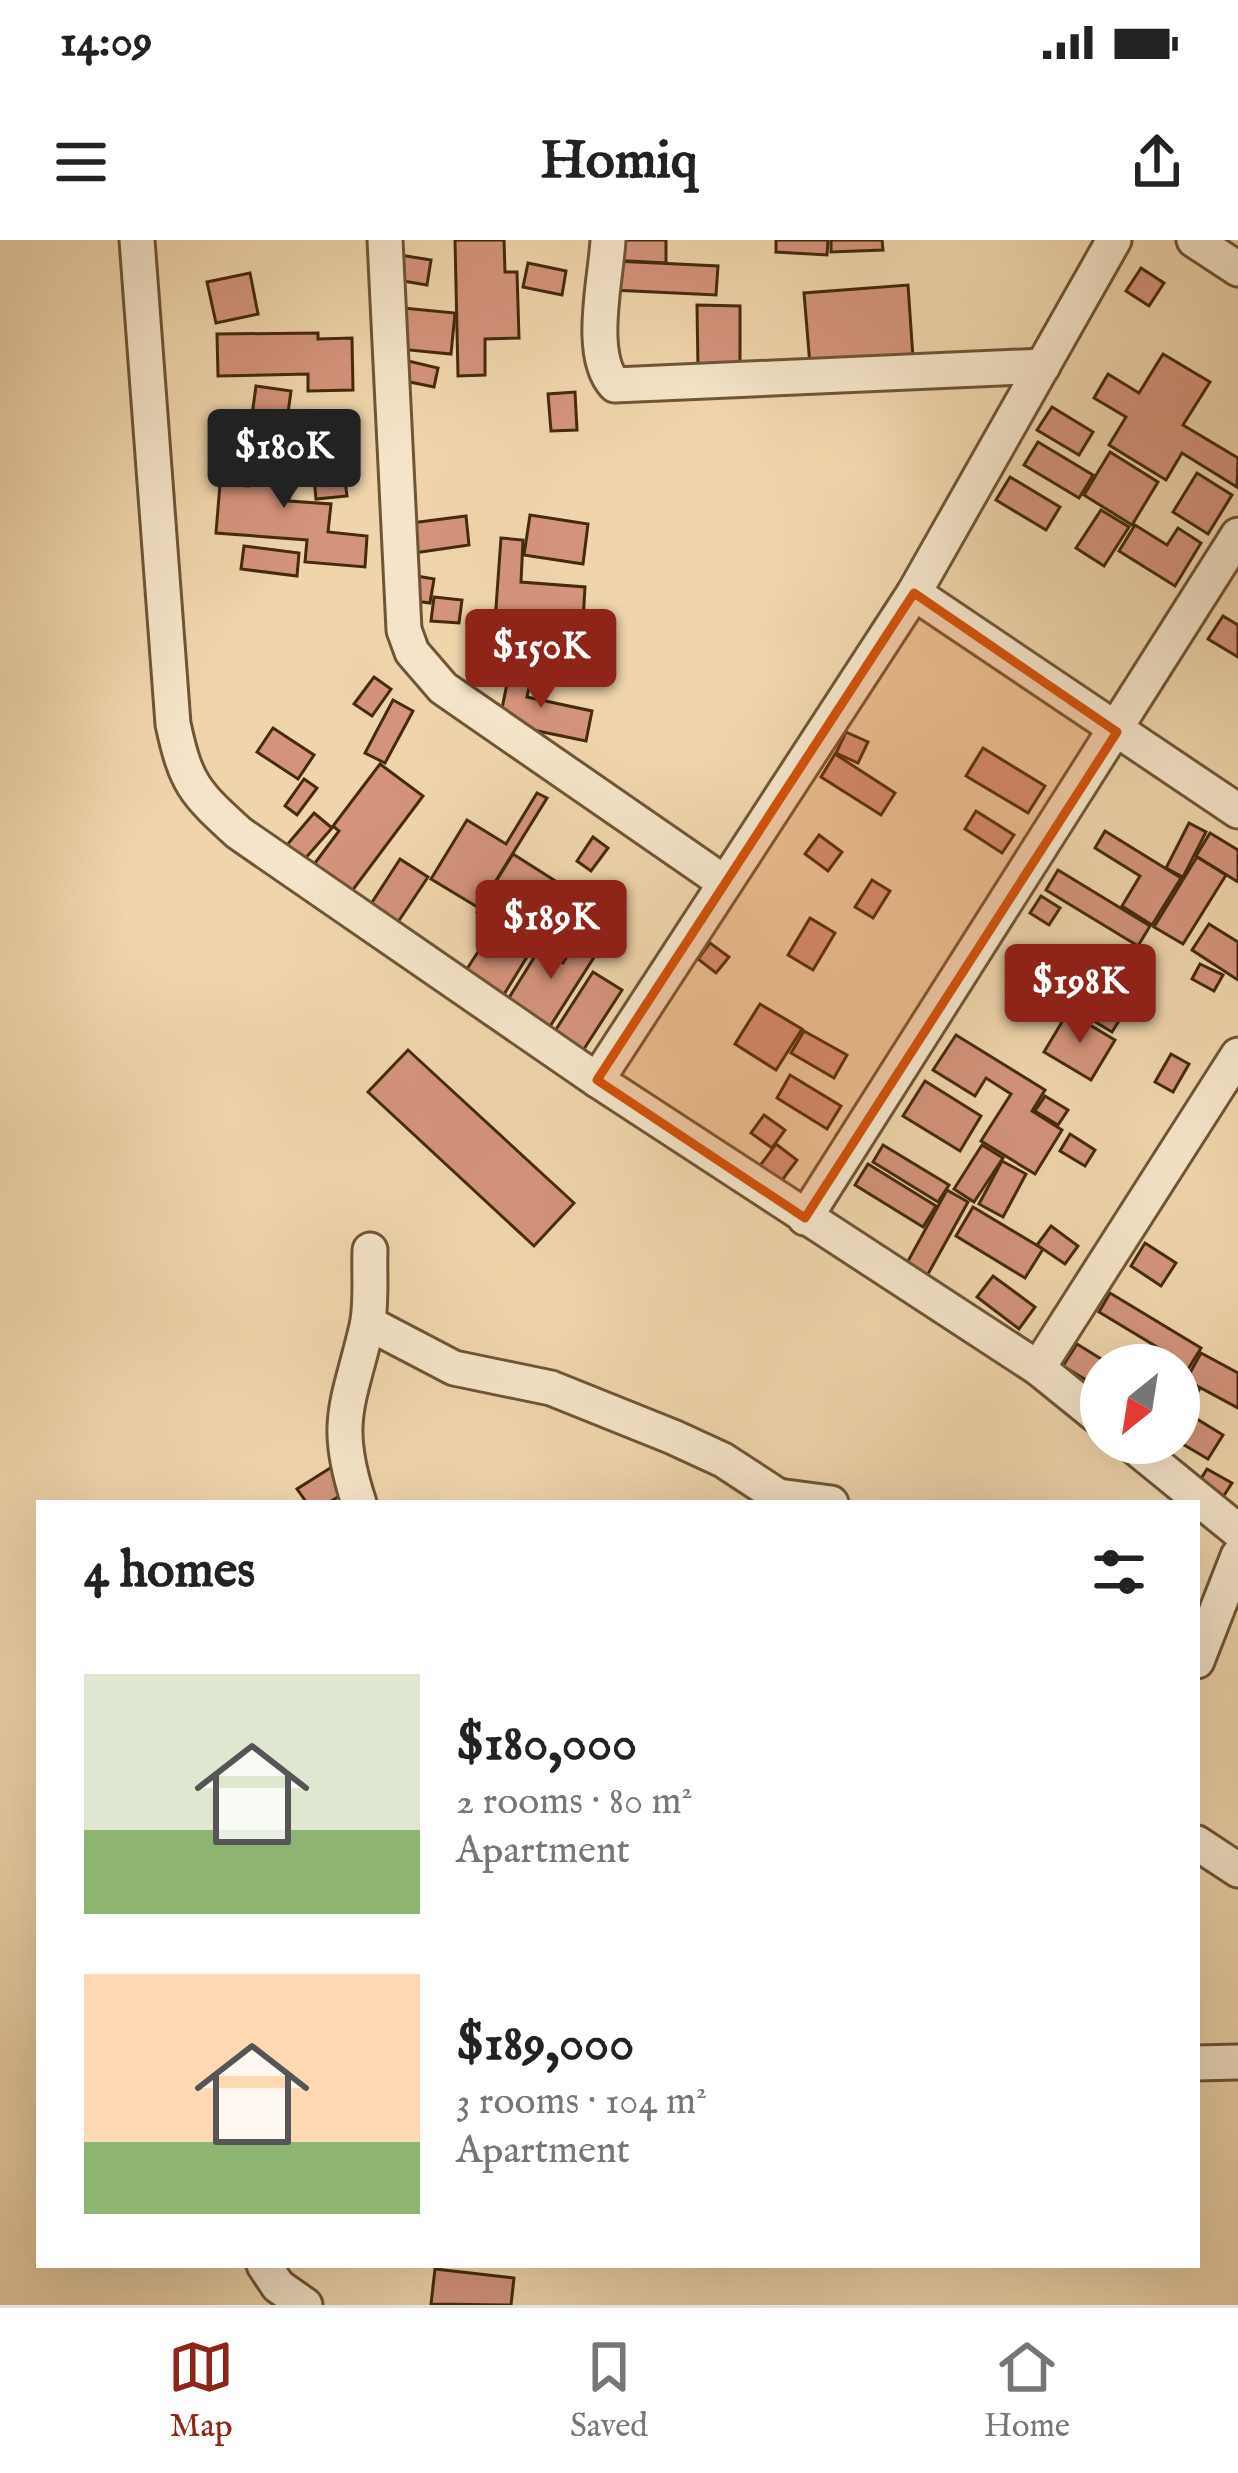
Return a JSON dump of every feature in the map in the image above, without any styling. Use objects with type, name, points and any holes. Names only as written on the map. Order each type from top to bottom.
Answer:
[{"type":"street","points":[[137,240],[173,724],[184,774],[239,833],[597,1080],[1038,1368],[1080,1402]]},
{"type":"street","points":[[385,240],[404,630],[412,652],[443,688],[725,884]]},
{"type":"street","points":[[608,240],[602,352],[605,374],[615,385],[1043,366]]},
{"type":"street","points":[[597,1080],[914,593],[1114,240]]},
{"type":"street","points":[[1194,240],[1238,269]]},
{"type":"street","points":[[805,1218],[1238,535]]},
{"type":"street","points":[[914,593],[1238,811]]},
{"type":"street","points":[[1038,1368],[1238,1055]]},
{"type":"street","points":[[358,1500],[343,1443],[343,1414],[368,1323],[370,1250]]},
{"type":"street","points":[[368,1323],[454,1368],[551,1388],[674,1437],[723,1460],[774,1500]]},
{"type":"street","points":[[1156,1464],[1238,1531]]},
{"type":"street","points":[[1200,1653],[1238,1556]]},
{"type":"street","points":[[1200,1845],[1238,1870]]},
{"type":"street","points":[[1200,2063],[1238,2062]]},
{"type":"street","points":[[266,2268],[278,2286],[305,2305]]},
{"type":"highlighted area","points":[[914,593],[1117,732],[805,1218],[597,1080]]},
{"type":"building","points":[[455,240],[504,240],[505,272],[517,272],[519,338],[485,339],[485,375],[458,376]]},
{"type":"building","points":[[612,240],[666,240],[666,263],[611,260]]},
{"type":"building","points":[[776,240],[828,240],[827,255],[776,252]]},
{"type":"building","points":[[831,240],[882,240],[883,250],[831,252]]},
{"type":"building","points":[[400,255],[431,260],[427,285],[397,280]]},
{"type":"building","points":[[614,261],[718,266],[716,295],[613,290]]},
{"type":"building","points":[[528,263],[566,271],[562,295],[523,287]]},
{"type":"building","points":[[1141,268],[1164,283],[1149,306],[1126,291]]},
{"type":"building","points":[[250,273],[258,314],[216,323],[207,282]]},
{"type":"building","points":[[908,285],[913,358],[810,365],[804,293]]},
{"type":"building","points":[[697,305],[740,306],[740,368],[698,368]]},
{"type":"building","points":[[403,308],[455,313],[451,354],[399,349]]},
{"type":"building","points":[[318,333],[318,339],[352,338],[353,390],[308,391],[308,374],[218,376],[217,334]]},
{"type":"building","points":[[1163,354],[1210,382],[1183,425],[1238,458],[1237,487],[1182,453],[1166,480],[1109,445],[1126,417],[1094,398],[1108,374],[1139,393]]},
{"type":"building","points":[[404,360],[438,368],[434,387],[400,380]]},
{"type":"building","points":[[256,386],[291,391],[284,442],[249,437]]},
{"type":"building","points":[[575,392],[577,430],[551,431],[548,394]]},
{"type":"building","points":[[1052,407],[1093,432],[1079,455],[1037,430]]},
{"type":"building","points":[[252,442],[293,445],[289,501],[331,504],[328,532],[367,536],[365,567],[305,562],[307,540],[216,533],[220,484],[248,486]]},
{"type":"building","points":[[1038,442],[1093,475],[1079,498],[1024,465]]},
{"type":"building","points":[[1110,452],[1158,482],[1132,525],[1084,495]]},
{"type":"building","points":[[343,465],[347,496],[316,499],[313,468]]},
{"type":"building","points":[[1197,473],[1232,495],[1208,534],[1173,512]]},
{"type":"building","points":[[1010,477],[1060,507],[1046,530],[996,500]]},
{"type":"building","points":[[1101,510],[1129,527],[1104,566],[1076,548]]},
{"type":"building","points":[[530,515],[588,524],[583,564],[524,555]]},
{"type":"building","points":[[466,516],[469,545],[407,554],[403,524]]},
{"type":"building","points":[[1135,525],[1167,545],[1178,528],[1201,543],[1175,586],[1119,551]]},
{"type":"building","points":[[501,538],[523,540],[521,582],[585,587],[581,655],[493,649]]},
{"type":"building","points":[[244,546],[299,553],[297,576],[241,569]]},
{"type":"building","points":[[411,575],[434,579],[430,603],[407,600]]},
{"type":"building","points":[[434,597],[462,600],[459,623],[431,621]]},
{"type":"building","points":[[1223,616],[1238,625],[1238,657],[1208,639]]},
{"type":"building","points":[[510,669],[532,674],[527,697],[592,711],[586,741],[499,723]]},
{"type":"building","points":[[374,677],[391,689],[372,716],[354,704]]},
{"type":"building","points":[[393,700],[413,711],[385,763],[365,753]]},
{"type":"building","points":[[273,728],[314,755],[298,779],[257,752]]},
{"type":"building","points":[[846,732],[868,742],[858,763],[836,753]]},
{"type":"building","points":[[983,748],[1045,786],[1028,813],[966,776]]},
{"type":"building","points":[[835,754],[895,793],[881,815],[821,777]]},
{"type":"building","points":[[380,764],[423,796],[349,895],[312,867],[339,831],[333,826]]},
{"type":"building","points":[[304,779],[317,788],[297,815],[285,806]]},
{"type":"building","points":[[537,793],[547,798],[479,908],[431,879],[467,820],[506,844]]},
{"type":"building","points":[[976,811],[1014,835],[1002,853],[965,829]]},
{"type":"building","points":[[314,813],[332,828],[303,861],[286,846]]},
{"type":"building","points":[[1189,823],[1206,832],[1183,877],[1166,868]]},
{"type":"building","points":[[1105,831],[1181,878],[1152,925],[1122,906],[1140,876],[1095,848]]},
{"type":"building","points":[[1210,833],[1238,850],[1238,882],[1196,856]]},
{"type":"building","points":[[819,835],[842,852],[828,871],[805,854]]},
{"type":"building","points":[[593,837],[608,848],[591,871],[577,861]]},
{"type":"building","points":[[513,854],[557,882],[540,910],[574,931],[560,953],[538,939],[503,996],[465,972],[496,924],[477,912]]},
{"type":"building","points":[[1197,857],[1226,875],[1183,944],[1154,927]]},
{"type":"building","points":[[400,859],[428,877],[396,925],[369,907]]},
{"type":"building","points":[[1058,870],[1150,926],[1138,946],[1046,890]]},
{"type":"building","points":[[872,880],[890,891],[873,918],[855,907]]},
{"type":"building","points":[[1041,896],[1060,908],[1049,925],[1030,913]]},
{"type":"building","points":[[810,918],[835,933],[813,970],[788,955]]},
{"type":"building","points":[[1209,924],[1238,942],[1238,980],[1192,950]]},
{"type":"building","points":[[578,938],[598,951],[549,1028],[507,1001],[540,948],[563,963]]},
{"type":"building","points":[[710,943],[729,957],[716,973],[698,959]]},
{"type":"building","points":[[1098,962],[1140,987],[1112,1032],[1071,1007]]},
{"type":"building","points":[[1200,964],[1223,975],[1214,991],[1192,979]]},
{"type":"building","points":[[593,972],[622,990],[582,1052],[553,1034]]},
{"type":"building","points":[[760,1004],[802,1029],[776,1070],[735,1044]]},
{"type":"building","points":[[1068,1012],[1115,1040],[1091,1080],[1044,1052]]},
{"type":"building","points":[[804,1031],[847,1055],[834,1078],[791,1053]]},
{"type":"building","points":[[956,1035],[1045,1090],[1032,1111],[1062,1130],[1035,1174],[981,1141],[1011,1094],[986,1078],[975,1096],[933,1070]]},
{"type":"building","points":[[408,1050],[574,1203],[534,1246],[368,1092]]},
{"type":"building","points":[[1171,1054],[1189,1064],[1173,1092],[1155,1082]]},
{"type":"building","points":[[790,1075],[841,1106],[827,1129],[777,1098]]},
{"type":"building","points":[[925,1081],[981,1116],[960,1151],[903,1116]]},
{"type":"building","points":[[1045,1096],[1068,1110],[1058,1125],[1035,1111]]},
{"type":"building","points":[[764,1115],[785,1130],[772,1148],[751,1133]]},
{"type":"building","points":[[1070,1134],[1095,1150],[1085,1166],[1060,1151]]},
{"type":"building","points":[[776,1144],[797,1160],[777,1187],[756,1171]]},
{"type":"building","points":[[883,1145],[949,1185],[938,1202],[873,1162]]},
{"type":"building","points":[[982,1145],[1003,1158],[974,1202],[954,1189]]},
{"type":"building","points":[[1002,1161],[1026,1174],[1003,1217],[979,1204]]},
{"type":"building","points":[[868,1164],[936,1206],[923,1227],[855,1185]]},
{"type":"building","points":[[947,1190],[968,1202],[923,1283],[902,1272]]},
{"type":"building","points":[[973,1207],[1043,1249],[1025,1278],[956,1236]]},
{"type":"building","points":[[1051,1226],[1078,1246],[1065,1264],[1037,1245]]},
{"type":"building","points":[[1145,1243],[1176,1263],[1161,1286],[1131,1266]]},
{"type":"building","points":[[993,1276],[1035,1307],[1019,1329],[977,1297]]},
{"type":"building","points":[[1110,1293],[1194,1344],[1152,1344],[1099,1312]]},
{"type":"building","points":[[1077,1344],[1080,1346],[1080,1376],[1063,1366]]},
{"type":"building","points":[[1200,1355],[1238,1373],[1238,1408],[1200,1388]]},
{"type":"building","points":[[1200,1421],[1223,1435],[1208,1459],[1200,1454]]},
{"type":"building","points":[[335,1465],[351,1489],[333,1500],[305,1500],[297,1489]]},
{"type":"building","points":[[1207,1469],[1232,1483],[1223,1497],[1199,1482]]},
{"type":"building","points":[[435,2269],[514,2278],[511,2305],[431,2304]]}]
